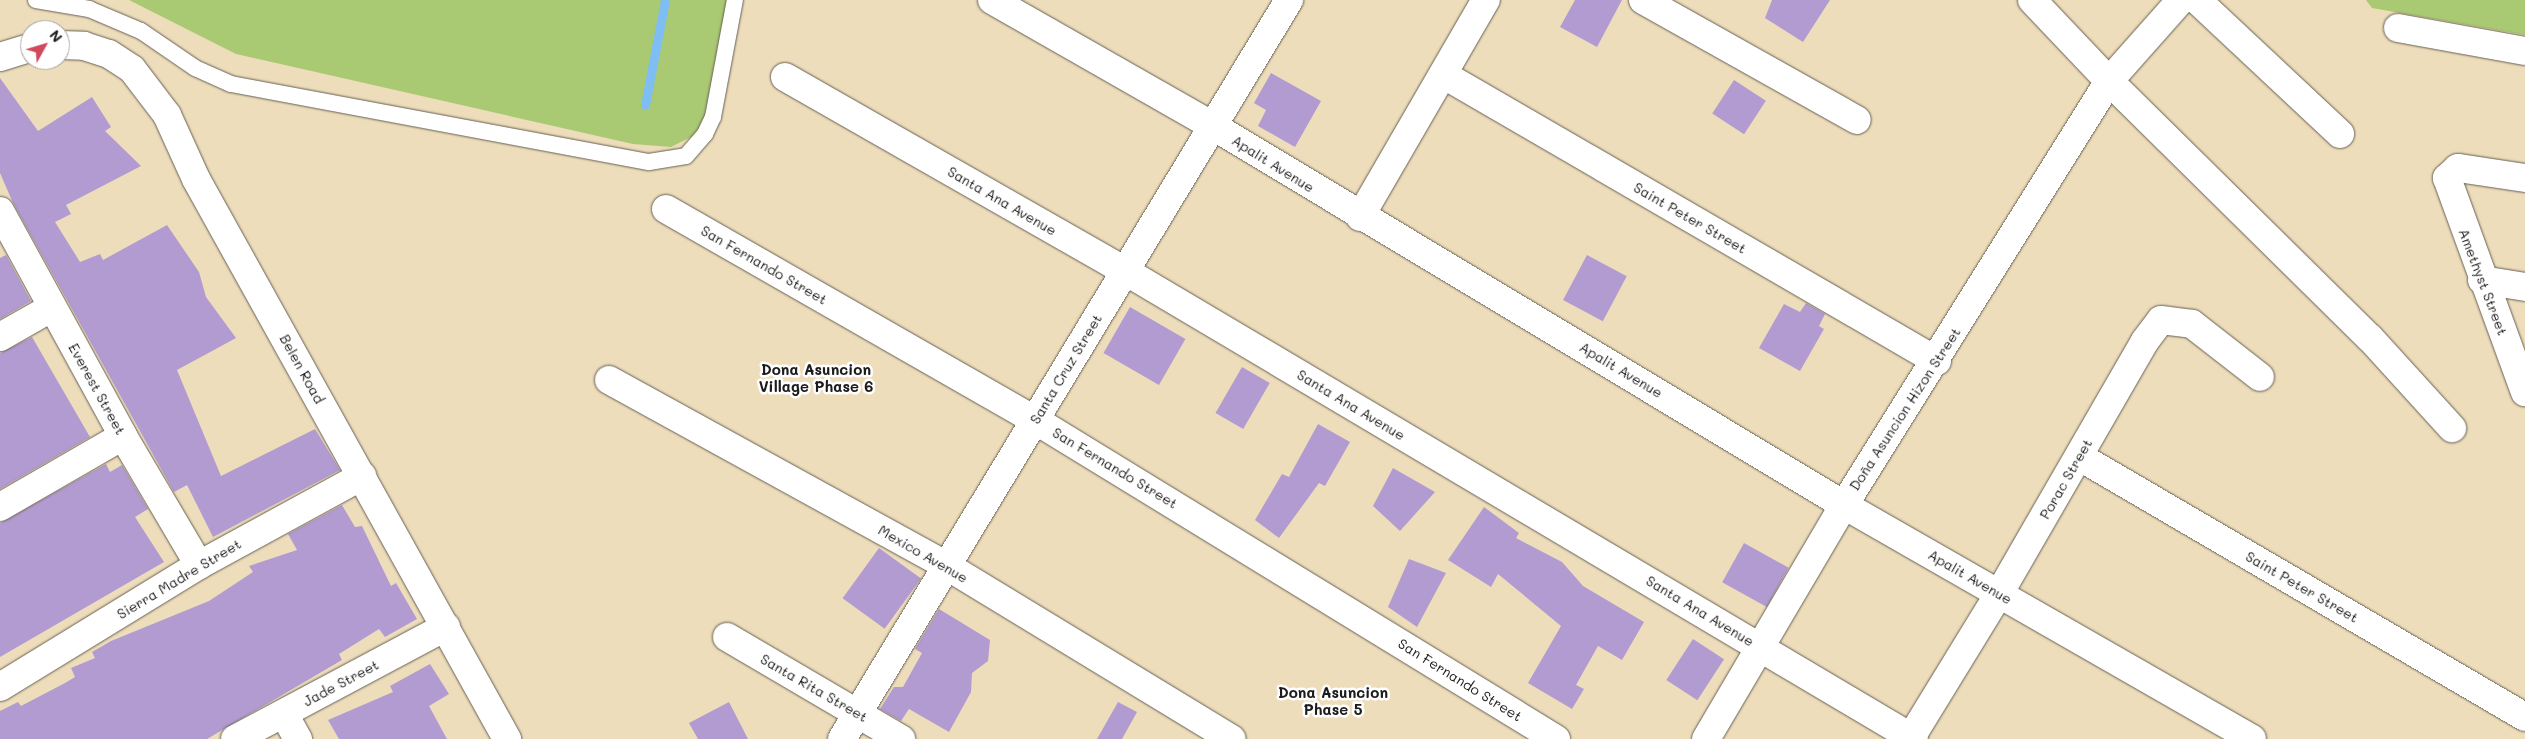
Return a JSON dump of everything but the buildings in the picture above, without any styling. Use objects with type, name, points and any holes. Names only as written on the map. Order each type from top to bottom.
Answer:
[{"type":"street","name":"Apalit Avenue","points":[[992,0],[1213,126],[1360,217],[1638,379],[1844,505],[2252,739]]},
{"type":"street","name":"Santa Cruz Street","points":[[842,739],[1289,0]]},
{"type":"street","points":[[1360,217],[1486,0]]},
{"type":"street","points":[[1643,0],[1857,120]]},
{"type":"street","points":[[2032,0],[2109,81],[2335,302],[2452,428]]},
{"type":"street","name":"Doña Asuncion Hizon Street","points":[[1706,739],[1759,646],[1844,505],[1937,360],[2109,81],[2181,0]]},
{"type":"street","points":[[2197,0],[2340,134]]},
{"type":"street","points":[[2398,28],[2525,51]]},
{"type":"street","name":"Belen Road","points":[[70,45],[84,46],[109,54],[132,69],[167,115],[196,179],[507,739]]},
{"type":"street","points":[[0,57],[20,51]]},
{"type":"street","name":"Saint Peter Street","points":[[1444,75],[1937,360]]},
{"type":"street","name":"Santa Ana Avenue","points":[[785,77],[1125,271],[1912,738]]},
{"type":"street","name":"Amethyst Street","points":[[2525,178],[2458,168],[2450,173],[2447,183],[2525,392]]},
{"type":"street","name":"San Fernando Street","points":[[666,209],[1035,420],[1556,739]]},
{"type":"street","name":"Everest Street","points":[[0,211],[51,308],[199,565]]},
{"type":"street","points":[[2482,280],[2525,287]]},
{"type":"street","points":[[0,337],[51,308]]},
{"type":"street","name":"Porac Street","points":[[1912,738],[2080,457],[2145,341],[2161,320],[2192,324],[2260,377]]},
{"type":"street","name":"Mexico Avenue","points":[[609,380],[947,566],[1231,739]]},
{"type":"street","points":[[0,507],[123,436]]},
{"type":"street","name":"Saint Peter Street","points":[[2080,457],[2525,717]]},
{"type":"street","name":"Sierra Madre Street","points":[[0,687],[199,565],[362,476]]},
{"type":"street","name":"Jade Street","points":[[235,739],[446,627]]},
{"type":"street","name":"Santa Rita Street","points":[[727,637],[858,712],[901,739]]},
{"type":"street","points":[[284,714],[298,739]]},
{"type":"lane","points":[[36,0],[89,9],[141,30],[195,68],[231,84],[648,162],[686,156],[706,134],[713,117],[735,0]]},
{"type":"green space","points":[[129,0],[730,0],[708,116],[695,135],[671,147],[633,144],[236,54]]},
{"type":"green space","points":[[2366,0],[2525,0],[2525,35],[2372,8]]},
{"type":"waterway","points":[[645,105],[665,0]]},
{"type":"district","name":"Dona Asuncion Village Phase 6","points":[[816,378]]},
{"type":"district","name":"Dona Asuncion Phase 5","points":[[1333,700]]}]
